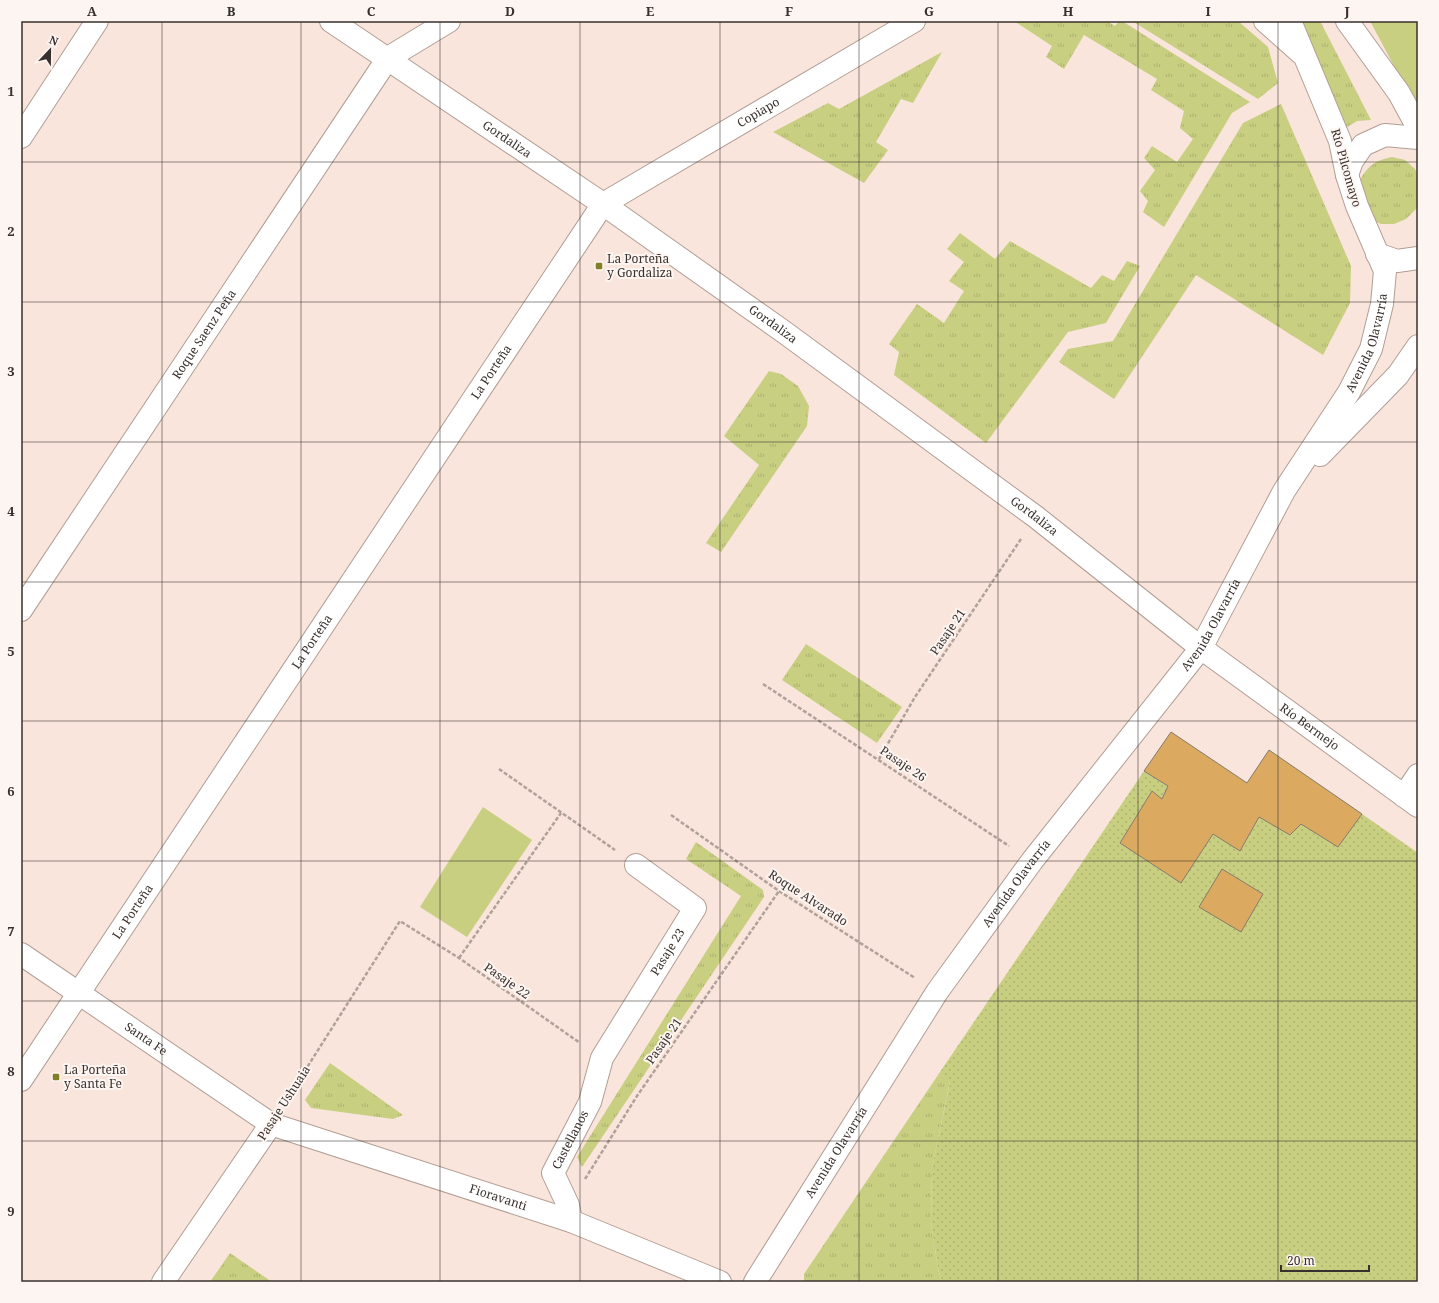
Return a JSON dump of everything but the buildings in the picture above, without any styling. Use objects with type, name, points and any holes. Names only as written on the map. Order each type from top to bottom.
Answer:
[{"type":"street","points":[[21,137],[97,21]]},
{"type":"street","name":"Gordaliza","points":[[331,21],[603,204],[784,332],[1036,517],[1201,648]]},
{"type":"street","points":[[388,58],[449,21]]},
{"type":"street","name":"Copiapo","points":[[603,204],[914,21]]},
{"type":"street","points":[[1265,21],[1304,56]]},
{"type":"street","name":"Río Pilcomayo","points":[[1290,21],[1340,141],[1347,175],[1357,206],[1381,262]]},
{"type":"street","points":[[1347,21],[1399,93],[1418,128]]},
{"type":"street","name":"Roque Saenz Peña","points":[[21,610],[388,58]]},
{"type":"street","points":[[1347,175],[1352,161],[1363,145],[1385,135],[1418,138]]},
{"type":"street","name":"La Porteña","points":[[21,1080],[80,994],[603,204]]},
{"type":"street","points":[[1381,262],[1418,258]]},
{"type":"street","name":"Avenida Olavarría","points":[[755,1282],[937,992],[1032,861],[1201,648],[1284,491],[1349,392],[1372,349],[1382,304],[1381,262]]},
{"type":"street","name":"Avenida Olavarría","points":[[1284,491],[1398,375],[1418,346]]},
{"type":"street","name":"Río Bermejo","points":[[1201,648],[1411,801]]},
{"type":"street","points":[[1411,801],[1418,775]]},
{"type":"street","name":"Pasaje 23","points":[[602,1058],[695,908],[636,865]]},
{"type":"street","name":"Santa Fe","points":[[21,954],[271,1124]]},
{"type":"street","name":"Castellanos","points":[[570,1213],[553,1173],[590,1102],[602,1058]]},
{"type":"street","name":"Fioravanti","points":[[271,1124],[570,1213],[720,1282]]},
{"type":"street","name":"Pasaje Ushuaia","points":[[162,1282],[271,1124]]},
{"type":"path","name":"Pasaje 21","points":[[879,759],[915,697],[1036,517]]},
{"type":"path","name":"Pasaje 26","points":[[763,684],[1032,861]]},
{"type":"path","points":[[499,769],[636,865]]},
{"type":"path","points":[[459,958],[561,813]]},
{"type":"path","name":"Roque Alvarado","points":[[671,815],[779,892],[937,992]]},
{"type":"path","name":"Pasaje 21","points":[[570,1213],[637,1096],[779,892]]},
{"type":"path","name":"Pasaje 22","points":[[400,922],[459,958],[602,1058]]},
{"type":"path","name":"Pasaje Ushuaia","points":[[271,1124],[400,922]]},
{"type":"green space","points":[[1014,21],[1107,21],[1115,26],[1119,21],[1122,21],[1250,102],[1232,113],[1164,227],[1143,212],[1148,201],[1140,191],[1155,170],[1144,158],[1152,146],[1177,162],[1193,139],[1180,128],[1184,111],[1151,90],[1157,79],[1084,35],[1064,69],[1046,57],[1052,46]]},
{"type":"green space","points":[[1132,21],[1238,21],[1268,47],[1278,83],[1258,99]]},
{"type":"green space","points":[[1294,21],[1320,21],[1371,120],[1357,121],[1344,129]]},
{"type":"green space","points":[[1370,21],[1418,21],[1418,111]]},
{"type":"green space","points":[[942,52],[913,103],[901,99],[876,142],[888,150],[864,183],[773,132],[828,103],[839,109]]},
{"type":"green space","points":[[1281,104],[1351,266],[1350,303],[1323,355],[1196,275],[1114,399],[1059,362],[1068,349],[1113,341],[1243,123]]},
{"type":"green space","points":[[1392,157],[1405,160],[1415,169],[1418,176],[1418,204],[1416,209],[1406,219],[1394,224],[1381,224],[1369,219],[1360,180],[1369,167],[1373,164]]},
{"type":"green space","points":[[960,233],[995,259],[1010,241],[1091,288],[1102,275],[1114,281],[1127,261],[1140,266],[1106,323],[1068,332],[986,443],[894,375],[899,352],[889,344],[917,304],[944,323],[964,291],[949,281],[964,262],[947,249]]},
{"type":"green space","points":[[769,371],[781,374],[798,386],[809,406],[807,426],[721,552],[706,543],[759,465],[724,436]]},
{"type":"green space","points":[[806,644],[902,707],[877,743],[782,680]]},
{"type":"green space","points":[[1144,771],[1168,786],[1162,799],[1152,791],[1120,843],[1181,883],[1213,834],[1240,851],[1259,817],[1290,835],[1301,824],[1338,847],[1362,814],[1418,853],[1418,1282],[942,1282],[938,1269],[931,1223],[932,1168],[950,1082],[938,1075]]},
{"type":"green space","points":[[483,807],[532,840],[467,937],[420,907]]},
{"type":"green space","points":[[696,842],[763,890],[764,897],[582,1167],[577,1157],[741,896],[686,859]]},
{"type":"green space","points":[[330,1063],[403,1115],[393,1119],[311,1108],[305,1100]]},
{"type":"green space","points":[[938,1075],[950,1081],[932,1168],[931,1223],[938,1269],[942,1282],[804,1282],[804,1274]]},
{"type":"green space","points":[[230,1253],[272,1282],[210,1282]]},
{"type":"place","name":"La Porteña y Gordaliza","points":[[599,266]]},
{"type":"place","name":"La Porteña y Santa Fe","points":[[56,1077]]}]
